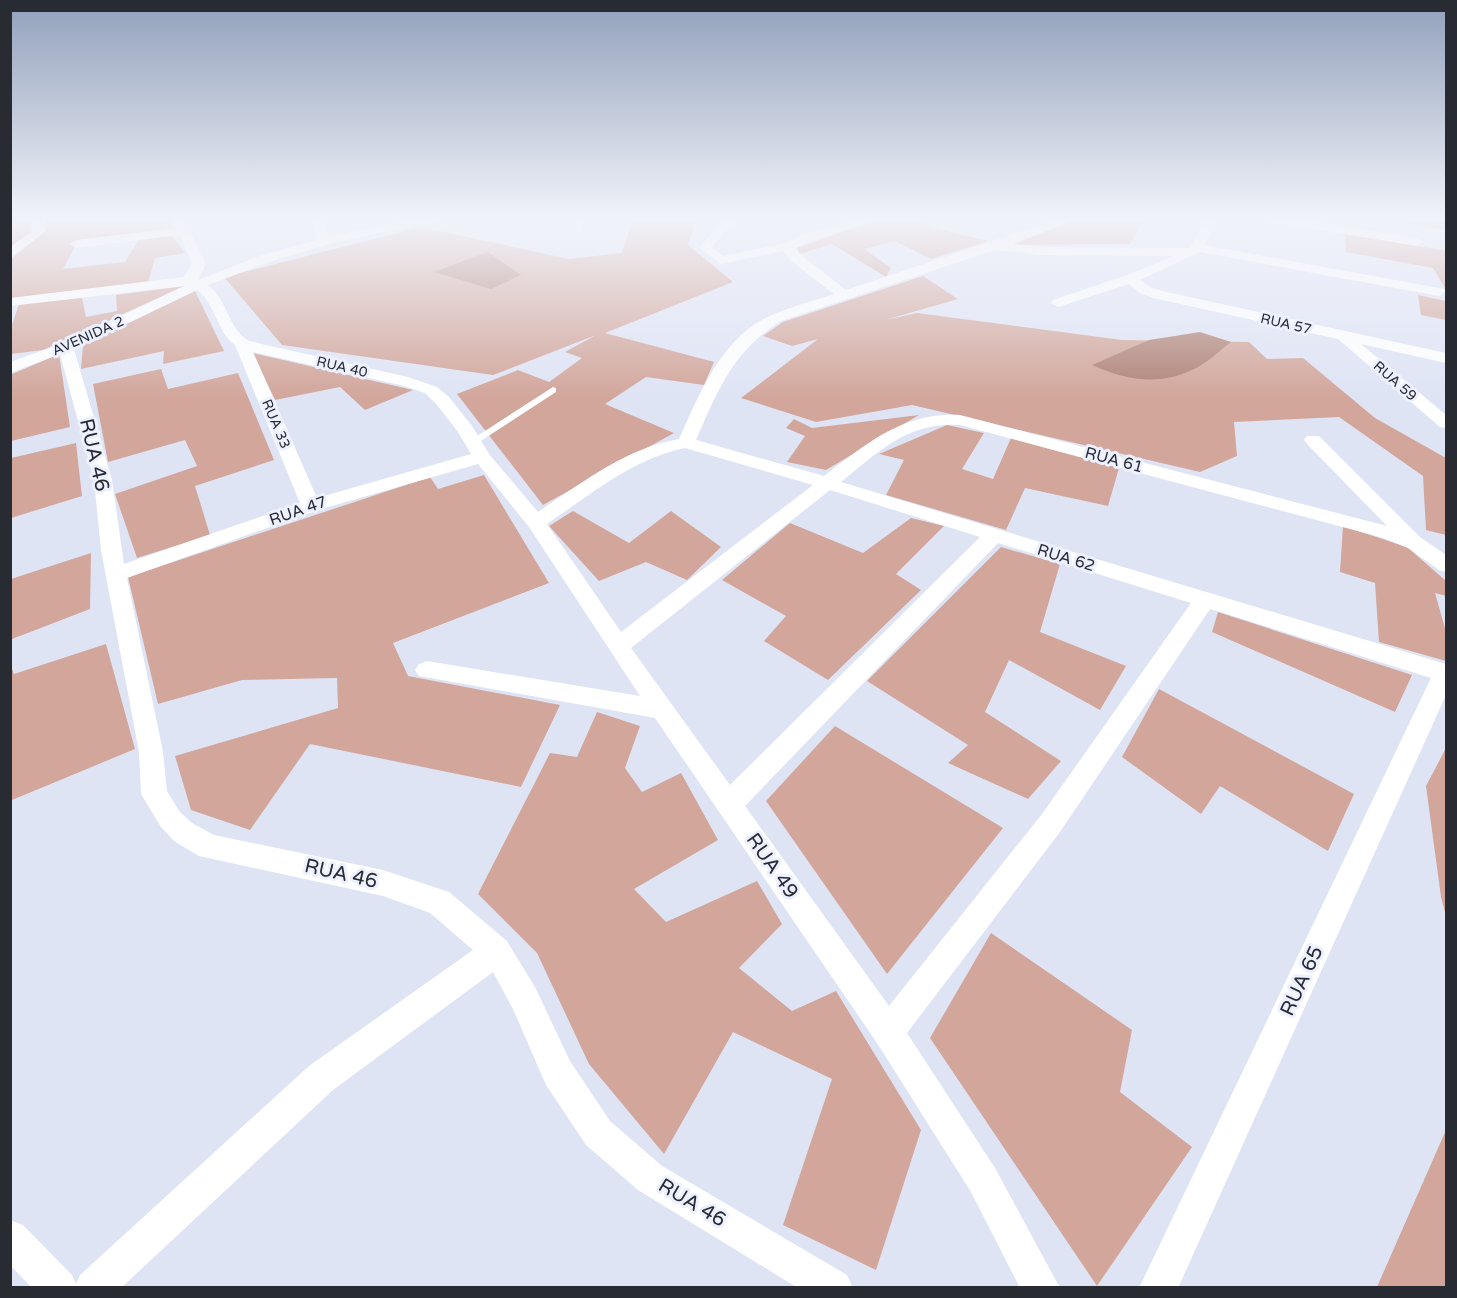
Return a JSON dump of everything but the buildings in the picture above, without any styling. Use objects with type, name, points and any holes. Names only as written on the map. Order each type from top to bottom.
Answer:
[{"type":"street","points":[[194,282],[195,278]]},
{"type":"street","name":"AVENIDA 2","points":[[10,368],[66,347],[194,282],[207,278]]},
{"type":"street","points":[[822,278],[844,295]]},
{"type":"street","points":[[536,522],[641,455],[669,444],[686,443],[722,369],[744,339],[776,318],[897,278]]},
{"type":"street","points":[[1058,303],[1132,278]]},
{"type":"street","name":"RUA 57","points":[[1132,278],[1137,286],[1176,299],[1446,358]]},
{"type":"street","points":[[1356,278],[1439,292]]},
{"type":"street","points":[[10,302],[194,282],[211,296],[235,338],[241,342]]},
{"type":"street","name":"RUA 59","points":[[1343,337],[1446,423]]},
{"type":"street","name":"RUA 40","points":[[241,342],[261,350],[423,387],[443,401],[478,449]]},
{"type":"street","name":"RUA 33","points":[[241,342],[311,506]]},
{"type":"street","name":"RUA 46","points":[[66,347],[103,480],[111,550],[151,752],[154,794],[170,819],[183,832],[209,847],[383,883],[439,902],[497,951],[524,998],[558,1073],[598,1133],[650,1178],[834,1287]]},
{"type":"street","points":[[10,360],[42,356]]},
{"type":"street","name":"RUA 61","points":[[618,646],[883,440],[921,421],[955,419],[1374,528],[1415,543]]},
{"type":"street","points":[[1313,440],[1415,543],[1446,565]]},
{"type":"street","name":"RUA 62","points":[[686,443],[826,483],[1204,601],[1446,673]]},
{"type":"street","name":"RUA 47","points":[[117,574],[478,449]]},
{"type":"street","name":"RUA 49","points":[[478,449],[536,522],[618,646],[888,1032],[983,1180],[1041,1287]]},
{"type":"street","points":[[729,804],[994,535]]},
{"type":"street","points":[[1415,543],[1446,552]]},
{"type":"street","points":[[888,1032],[1051,823],[1204,601]]},
{"type":"street","points":[[427,670],[662,709]]},
{"type":"street","name":"RUA 65","points":[[1158,1287],[1446,673]]},
{"type":"street","points":[[93,1287],[321,1078],[497,951]]},
{"type":"street","points":[[10,1238],[59,1287]]},
{"type":"lane","points":[[478,449],[553,390]]},
{"type":"shaded area","points":[[11,278],[150,278],[148,283],[11,299]]},
{"type":"shaded area","points":[[224,278],[728,278],[733,282],[605,333],[714,362],[704,385],[646,377],[605,404],[674,433],[543,505],[457,394],[518,370],[549,382],[582,358],[565,352],[596,335],[493,375],[282,345]]},
{"type":"shaded area","points":[[453,278],[515,278],[491,289]]},
{"type":"shaded area","points":[[918,278],[925,278],[958,299],[885,320],[917,313],[1122,340],[1249,342],[1267,359],[1303,358],[1375,418],[1446,458],[1446,535],[1426,530],[1423,476],[1339,417],[1234,422],[1237,456],[1200,472],[912,405],[816,422],[741,398],[818,339],[792,346],[763,336],[783,322]]},
{"type":"shaded area","points":[[1439,278],[1446,278],[1446,290]]},
{"type":"shaded area","points":[[185,286],[43,350],[11,354],[10,331],[19,304],[82,298],[86,317],[117,311],[116,295]]},
{"type":"shaded area","points":[[195,291],[224,351],[163,364],[164,351],[81,369],[83,345]]},
{"type":"shaded area","points":[[1418,295],[1446,301],[1446,320],[1421,315]]},
{"type":"shaded area","points":[[1200,332],[1231,342],[1202,364],[1179,375],[1142,379],[1117,374],[1092,365],[1149,340]]},
{"type":"shaded area","points":[[253,353],[413,390],[365,410],[340,387],[275,400]]},
{"type":"shaded area","points":[[59,354],[70,427],[11,441],[10,375]]},
{"type":"shaded area","points":[[161,369],[168,389],[238,373],[274,460],[195,486],[210,535],[137,558],[115,494],[197,466],[185,440],[108,462],[93,384]]},
{"type":"shaded area","points":[[919,415],[826,470],[787,462],[805,436],[786,428],[794,419],[812,428]]},
{"type":"shaded area","points":[[947,425],[984,433],[962,469],[993,479],[1011,438],[1119,468],[1108,506],[1025,488],[1006,530],[886,495],[904,460],[879,454]]},
{"type":"shaded area","points":[[76,443],[82,496],[11,518],[11,458]]},
{"type":"shaded area","points":[[484,475],[549,583],[393,643],[408,676],[560,705],[521,787],[310,744],[250,830],[191,810],[175,756],[338,708],[337,678],[242,680],[158,704],[128,577],[430,477],[438,489]]},
{"type":"shaded area","points":[[573,511],[629,543],[671,511],[721,547],[687,580],[646,562],[599,581],[549,526]]},
{"type":"shaded area","points":[[911,518],[944,526],[896,574],[921,590],[828,680],[764,641],[786,616],[722,580],[790,523],[863,553]]},
{"type":"shaded area","points":[[1343,526],[1407,547],[1446,581],[1446,596],[1435,593],[1446,632],[1446,661],[1379,642],[1375,583],[1340,572]]},
{"type":"shaded area","points":[[1001,547],[1060,564],[1040,632],[1126,666],[1100,710],[1009,660],[985,712],[1061,761],[1028,799],[948,763],[968,745],[867,681]]},
{"type":"shaded area","points":[[91,553],[90,609],[12,639],[11,579]]},
{"type":"shaded area","points":[[1218,612],[1412,675],[1395,712],[1212,632]]},
{"type":"shaded area","points":[[106,644],[135,749],[12,800],[11,666],[14,674]]},
{"type":"shaded area","points":[[1159,689],[1354,794],[1328,851],[1220,786],[1201,814],[1122,757]]},
{"type":"shaded area","points":[[597,712],[640,726],[625,768],[642,792],[681,773],[718,840],[634,889],[666,922],[757,881],[782,924],[739,968],[792,1011],[836,991],[921,1130],[876,1270],[783,1225],[832,1079],[733,1032],[664,1154],[589,1064],[537,953],[478,894],[550,753],[577,757]]},
{"type":"shaded area","points":[[835,726],[1003,828],[887,974],[766,801]]},
{"type":"shaded area","points":[[1446,748],[1446,916],[1441,897],[1426,786]]},
{"type":"shaded area","points":[[991,933],[1132,1030],[1120,1092],[1192,1147],[1097,1286],[930,1038]]},
{"type":"shaded area","points":[[1446,1130],[1446,1287],[1377,1287]]}]
